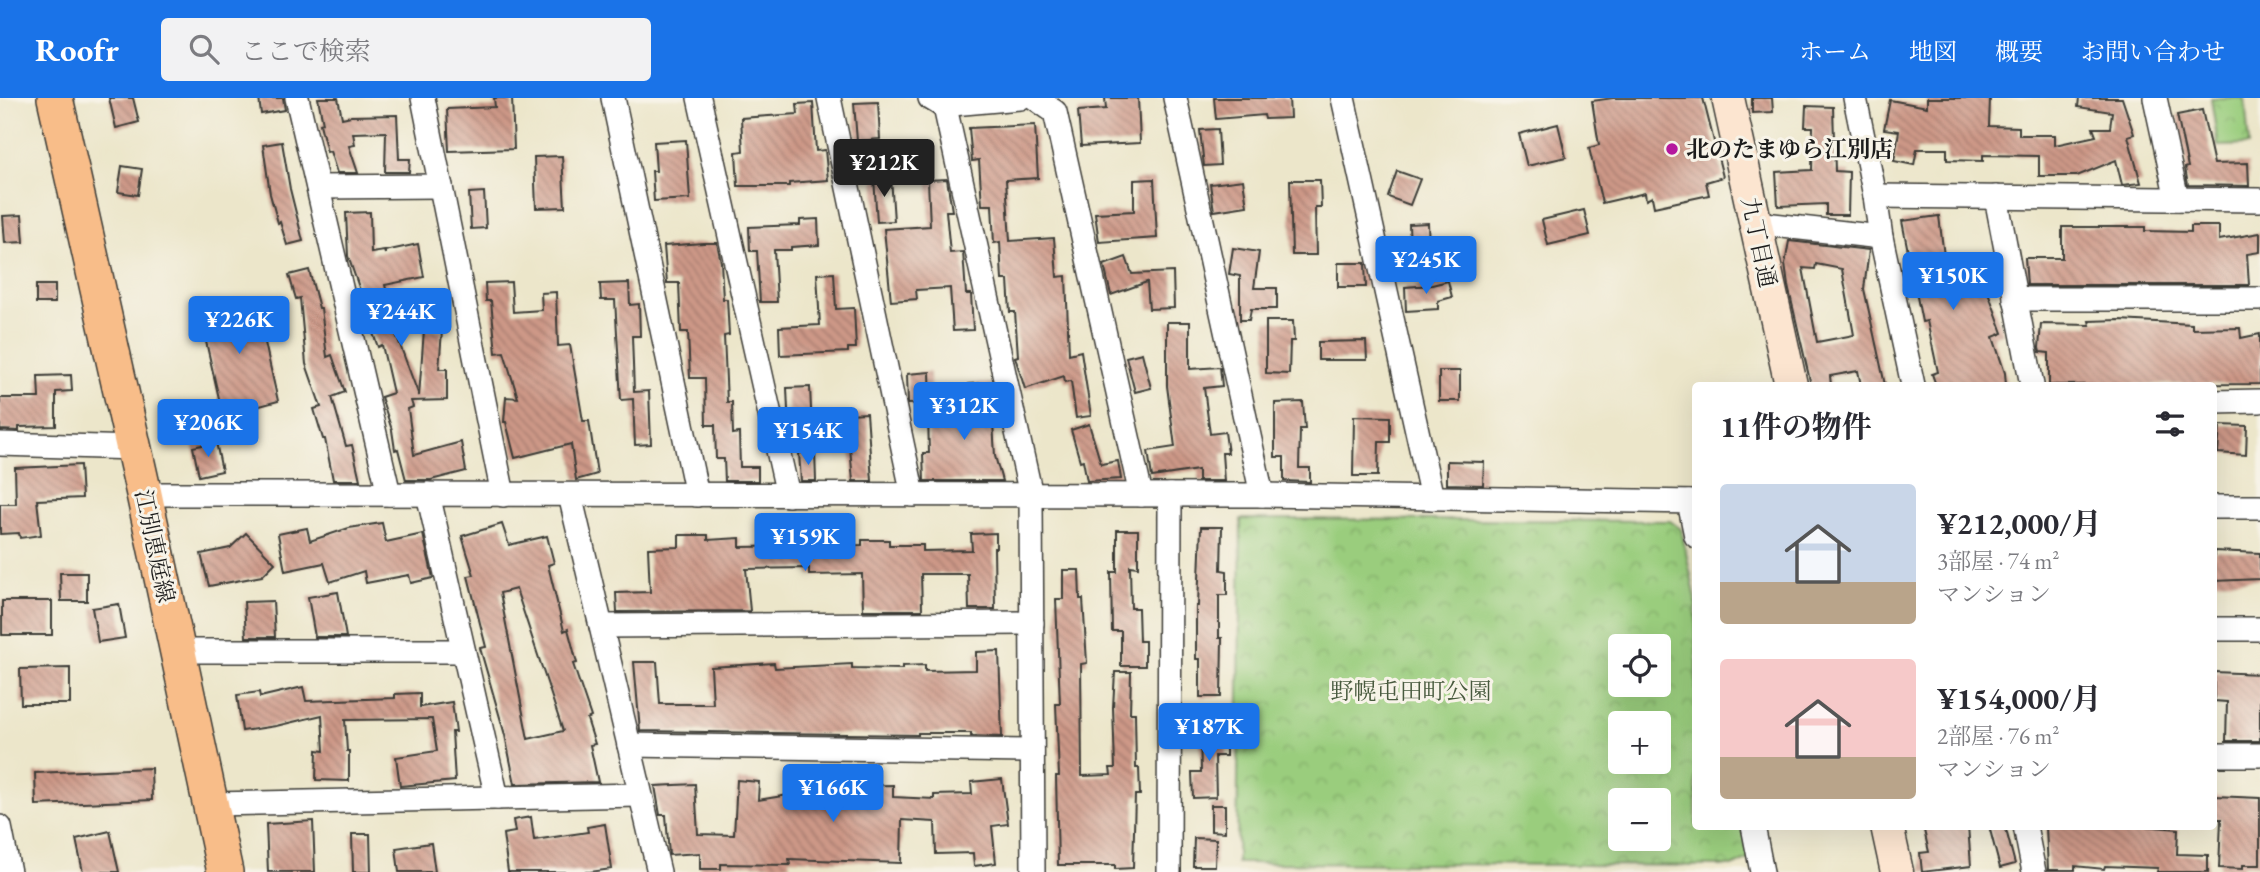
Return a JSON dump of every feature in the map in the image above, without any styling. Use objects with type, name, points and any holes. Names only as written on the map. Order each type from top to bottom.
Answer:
[{"type":"main road","name":"江別恵庭線","points":[[55,98],[225,872]]},
{"type":"street","points":[[298,98],[389,494]]},
{"type":"street","points":[[423,98],[503,495]]},
{"type":"street","points":[[613,98],[697,495]]},
{"type":"street","points":[[699,98],[788,495]]},
{"type":"street","points":[[830,98],[913,495]]},
{"type":"street","points":[[936,101],[1020,98]]},
{"type":"street","points":[[1035,98],[1055,112],[1141,495]]},
{"type":"street","points":[[1175,98],[1262,495]]},
{"type":"street","points":[[1343,98],[1432,498]]},
{"type":"street","name":"九丁目通","points":[[1728,98],[1790,382]]},
{"type":"street","points":[[1855,98],[1912,382]]},
{"type":"street","points":[[2155,98],[2177,199]]},
{"type":"street","points":[[936,101],[946,107],[1031,495],[1033,872]]},
{"type":"street","points":[[318,187],[441,186]]},
{"type":"street","points":[[1875,196],[2260,200]]},
{"type":"street","points":[[1996,197],[2031,382]]},
{"type":"street","points":[[1755,223],[1881,237]]},
{"type":"street","points":[[2015,299],[2260,299]]},
{"type":"street","points":[[2217,401],[2260,401]]},
{"type":"street","points":[[0,444],[134,448]]},
{"type":"street","points":[[144,494],[1262,495],[1692,502]]},
{"type":"street","points":[[428,494],[498,798]]},
{"type":"street","points":[[570,495],[659,872]]},
{"type":"street","points":[[1169,872],[1170,495]]},
{"type":"street","points":[[2217,507],[2260,507]]},
{"type":"street","points":[[601,626],[1032,623]]},
{"type":"street","points":[[2217,629],[2260,629]]},
{"type":"street","points":[[177,651],[463,651]]},
{"type":"street","points":[[629,745],[1032,751]]},
{"type":"street","points":[[2217,755],[2260,755]]},
{"type":"street","points":[[211,804],[639,795]]},
{"type":"street","points":[[0,827],[9,872]]},
{"type":"street","points":[[1754,830],[1762,872]]},
{"type":"street","points":[[1888,830],[1897,872]]},
{"type":"street","points":[[2026,830],[2034,872]]},
{"type":"green space","points":[[2211,98],[2245,98],[2249,145],[2218,146]]},
{"type":"green space","name":"野幌屯田町公園","points":[[1241,519],[1670,521],[1681,529],[1692,580],[1692,830],[1745,830],[1751,858],[1734,866],[1237,863]]},
{"type":"building","points":[[109,98],[133,98],[139,122],[116,128]]},
{"type":"building","points":[[259,98],[283,98],[285,110],[261,114]]},
{"type":"building","points":[[318,98],[338,98],[342,118],[397,115],[399,159],[410,159],[409,172],[385,172],[386,132],[353,133],[355,145],[349,146],[358,173],[337,173],[330,151],[327,152],[320,124],[323,123]]},
{"type":"building","points":[[494,98],[512,98],[514,149],[449,151],[447,109],[495,107]]},
{"type":"building","points":[[1105,98],[1138,98],[1140,143],[1081,146],[1078,111],[1106,109]]},
{"type":"building","points":[[1214,98],[1289,98],[1290,118],[1265,119],[1264,115],[1216,119]]},
{"type":"building","name":"北のたまゆら江別店","points":[[1613,98],[1703,98],[1723,177],[1706,182],[1709,195],[1654,207],[1652,197],[1646,200],[1645,193],[1602,203],[1589,148],[1599,145],[1592,101]]},
{"type":"building","points":[[1752,98],[1772,98],[1773,112],[1752,113]]},
{"type":"building","points":[[1927,98],[1990,98],[1989,126],[2019,127],[2019,135],[2055,135],[2055,145],[2096,136],[2093,128],[2110,128],[2112,112],[2078,107],[2079,98],[2122,98],[2134,134],[2128,136],[2141,183],[2122,185],[2116,160],[2077,176],[2039,176],[2039,156],[1983,155],[1983,161],[1947,160],[1947,149],[1917,149],[1914,165],[1894,161],[1899,131],[1884,129],[1890,100],[1927,107]]},
{"type":"building","points":[[878,102],[880,139],[857,141],[854,103]]},
{"type":"building","points":[[813,103],[816,151],[825,150],[828,180],[789,183],[789,186],[738,186],[736,152],[743,151],[741,118],[798,114],[797,104]]},
{"type":"building","points":[[1806,106],[1833,107],[1835,171],[1849,172],[1848,215],[1826,215],[1826,204],[1778,206],[1776,172],[1812,170],[1813,127],[1805,127]]},
{"type":"building","points":[[2202,110],[2214,164],[2248,163],[2249,186],[2188,185],[2185,168],[2188,167],[2177,115]]},
{"type":"building","points":[[1558,124],[1566,157],[1527,166],[1519,134]]},
{"type":"building","points":[[1035,125],[1038,178],[1006,180],[1010,241],[1054,238],[1057,277],[1066,276],[1069,354],[1081,351],[1091,416],[1076,418],[1071,381],[1065,382],[1064,376],[1025,389],[1015,357],[1018,356],[1015,312],[1010,312],[1008,280],[1002,280],[1000,242],[994,243],[992,205],[982,205],[979,160],[972,161],[969,128]]},
{"type":"building","points":[[1218,129],[1220,165],[1204,166],[1200,130]]},
{"type":"building","points":[[686,140],[690,199],[654,201],[654,142]]},
{"type":"building","points":[[282,142],[303,241],[287,245],[270,194],[263,145]]},
{"type":"building","points":[[562,156],[565,207],[536,208],[534,157]]},
{"type":"building","points":[[122,166],[142,169],[138,195],[118,192]]},
{"type":"building","points":[[1397,171],[1420,179],[1410,205],[1388,197]]},
{"type":"building","points":[[891,177],[894,221],[877,222],[874,178]]},
{"type":"building","points":[[947,179],[952,211],[946,211],[950,253],[963,252],[966,294],[971,294],[973,330],[953,331],[950,288],[916,290],[917,299],[891,301],[884,229],[930,226],[928,180]]},
{"type":"building","points":[[1154,179],[1157,238],[1099,242],[1095,213],[1134,211],[1134,180]]},
{"type":"building","points":[[1243,180],[1247,206],[1214,211],[1210,184]]},
{"type":"building","points":[[1290,180],[1320,180],[1321,207],[1315,207],[1316,255],[1292,255]]},
{"type":"building","points":[[484,192],[486,228],[471,229],[469,193]]},
{"type":"building","points":[[1584,210],[1590,235],[1548,245],[1542,220]]},
{"type":"building","points":[[370,212],[371,253],[384,251],[385,254],[385,251],[418,244],[424,277],[385,285],[391,309],[387,310],[419,396],[424,330],[442,331],[439,369],[447,369],[447,400],[411,401],[413,407],[408,409],[414,455],[461,442],[466,471],[431,480],[406,480],[381,397],[393,393],[382,345],[378,347],[366,314],[362,315],[358,296],[362,296],[348,256],[346,213]]},
{"type":"building","points":[[22,215],[24,242],[5,243],[3,216]]},
{"type":"building","points":[[1939,216],[1944,256],[1948,255],[1954,283],[1981,273],[2003,333],[1993,337],[2006,382],[1935,382],[1932,374],[1938,372],[1927,321],[1922,322],[1902,221]]},
{"type":"building","points":[[818,219],[819,245],[774,250],[777,302],[760,302],[757,251],[750,251],[749,227],[800,225],[800,220]]},
{"type":"building","points":[[1428,223],[1429,248],[1410,249],[1409,224]]},
{"type":"building","points":[[2191,226],[2219,226],[2219,240],[2260,233],[2260,252],[2247,254],[2249,285],[2027,285],[2025,258],[2062,258],[2062,227],[2145,227],[2145,231],[2191,232]]},
{"type":"building","points":[[1789,241],[1869,250],[1864,289],[1884,382],[1860,382],[1858,371],[1830,376],[1831,382],[1810,382],[1785,264]],"holes":[[[1816,264],[1842,269],[1854,335],[1817,342],[1803,268],[1815,269]]]},
{"type":"building","points":[[717,243],[721,262],[729,335],[724,336],[727,402],[732,402],[733,434],[739,433],[740,467],[758,467],[758,481],[725,481],[724,459],[716,459],[715,425],[706,425],[705,378],[690,378],[688,332],[681,332],[679,283],[667,283],[664,246]]},
{"type":"building","points":[[1233,248],[1259,252],[1254,288],[1277,288],[1277,309],[1251,309],[1249,320],[1240,320],[1240,276],[1229,274]]},
{"type":"building","points":[[1126,257],[1132,274],[1173,272],[1174,308],[1149,309],[1147,282],[1111,295],[1104,265]]},
{"type":"building","points":[[1338,263],[1365,263],[1366,287],[1338,287]]},
{"type":"building","points":[[309,270],[321,308],[327,357],[332,355],[345,392],[332,397],[346,446],[352,445],[360,480],[333,480],[325,439],[314,409],[321,407],[306,364],[300,298],[296,299],[289,275]]},
{"type":"building","points":[[834,273],[836,309],[854,308],[856,348],[848,348],[848,352],[780,355],[779,327],[820,325],[817,274]]},
{"type":"building","points":[[1448,281],[1452,297],[1438,301],[1438,309],[1406,311],[1405,287]]},
{"type":"building","points":[[511,282],[513,312],[542,310],[541,293],[556,292],[558,346],[570,345],[583,421],[589,421],[597,474],[576,480],[571,444],[515,458],[504,422],[506,397],[518,398],[504,352],[496,353],[491,301],[486,301],[485,283]]},
{"type":"building","points":[[629,283],[630,305],[639,304],[640,336],[632,336],[634,392],[649,391],[651,444],[635,445],[633,399],[621,400],[615,300],[601,300],[600,284]]},
{"type":"building","points":[[36,285],[55,285],[55,303],[36,303]]},
{"type":"building","points":[[255,298],[278,401],[223,416],[199,311]]},
{"type":"building","points":[[1266,321],[1293,321],[1294,341],[1290,341],[1289,374],[1266,373]]},
{"type":"building","points":[[2089,321],[2192,324],[2192,329],[2240,328],[2241,338],[2260,334],[2260,384],[2049,382],[2049,353],[2040,352],[2039,348],[2041,324],[2090,325]]},
{"type":"building","points":[[1167,322],[1190,322],[1190,369],[1220,367],[1222,386],[1204,388],[1210,434],[1225,432],[1228,453],[1222,453],[1224,481],[1198,481],[1198,470],[1152,477],[1148,451],[1175,447],[1167,386]]},
{"type":"building","points":[[1366,341],[1367,360],[1318,360],[1318,342]]},
{"type":"building","points":[[1142,353],[1151,388],[1135,392],[1126,357]]},
{"type":"building","points":[[1439,371],[1460,371],[1460,401],[1439,401]]},
{"type":"building","points":[[930,372],[931,403],[908,404],[907,374]]},
{"type":"building","points":[[71,375],[72,391],[56,392],[56,426],[19,427],[19,431],[0,430],[0,398],[39,398],[38,376]]},
{"type":"building","points":[[992,383],[997,405],[992,405],[995,456],[1002,481],[924,481],[923,453],[929,453],[928,415],[970,414],[969,384]]},
{"type":"building","points":[[810,387],[812,431],[789,432],[787,388]]},
{"type":"building","points":[[1303,402],[1305,429],[1300,429],[1299,468],[1310,468],[1310,482],[1284,481],[1284,457],[1275,457],[1275,403]]},
{"type":"building","points":[[867,413],[872,481],[853,481],[847,414]]},
{"type":"building","points":[[1354,416],[1390,417],[1390,442],[1379,442],[1378,476],[1353,476]]},
{"type":"building","points":[[1089,424],[1101,464],[1118,461],[1121,479],[1087,481],[1083,460],[1080,461],[1071,430]]},
{"type":"building","points":[[2220,425],[2247,426],[2246,455],[2218,453]]},
{"type":"building","points":[[216,442],[222,471],[199,476],[193,447]]},
{"type":"building","points":[[815,452],[816,481],[801,481],[799,453]]},
{"type":"building","points":[[1447,461],[1484,462],[1483,485],[1447,484]]},
{"type":"building","points":[[80,465],[82,498],[37,500],[41,535],[20,538],[19,533],[0,534],[0,504],[16,504],[15,468]]},
{"type":"building","points":[[382,523],[386,542],[423,534],[433,578],[411,583],[409,575],[366,583],[364,571],[330,582],[324,563],[285,571],[278,534],[307,528],[310,541],[349,528]]},
{"type":"building","points":[[502,524],[509,545],[547,536],[554,563],[548,565],[564,631],[568,629],[577,663],[573,664],[591,717],[587,719],[595,744],[590,745],[598,782],[515,784],[505,735],[480,648],[486,647],[468,576],[474,575],[462,536]],"holes":[[[516,589],[563,731],[528,739],[500,593]]]},
{"type":"building","points":[[1201,527],[1222,527],[1221,570],[1227,571],[1227,595],[1219,595],[1219,638],[1222,638],[1221,697],[1200,697],[1200,659],[1196,659],[1196,606]]},
{"type":"building","points":[[1117,530],[1138,530],[1138,567],[1130,566],[1131,608],[1138,608],[1139,641],[1145,641],[1145,666],[1121,666],[1121,631],[1112,631],[1111,572],[1117,572]]},
{"type":"building","points":[[246,533],[275,563],[262,576],[209,586],[201,554],[230,548]]},
{"type":"building","points":[[996,533],[995,609],[969,609],[968,574],[921,574],[922,610],[863,610],[862,574],[809,575],[809,568],[746,569],[750,611],[617,612],[616,593],[650,592],[648,548],[679,547],[679,535],[708,535],[708,540],[740,538],[740,547],[862,545],[862,540],[889,540],[889,545],[923,545],[923,551],[972,550],[971,534]]},
{"type":"building","points":[[2217,551],[2260,553],[2260,579],[2217,581]]},
{"type":"building","points":[[1063,570],[1079,570],[1080,599],[1083,599],[1087,663],[1081,664],[1082,776],[1111,775],[1110,768],[1115,768],[1115,672],[1131,672],[1130,713],[1135,713],[1136,768],[1139,768],[1140,795],[1135,795],[1133,868],[1115,869],[1115,865],[1058,865],[1056,776],[1059,776],[1056,704],[1060,704],[1056,599],[1063,599]]},
{"type":"building","points":[[60,573],[87,573],[87,601],[61,601]]},
{"type":"building","points":[[338,592],[346,637],[315,637],[308,597]]},
{"type":"building","points":[[2,601],[52,601],[52,635],[2,635]]},
{"type":"building","points":[[273,601],[275,637],[246,637],[244,602]]},
{"type":"building","points":[[119,604],[125,638],[98,642],[92,608]]},
{"type":"building","points":[[999,651],[1002,737],[971,736],[971,733],[918,735],[640,731],[634,662],[657,662],[660,704],[713,704],[711,667],[774,663],[775,668],[852,664],[852,668],[902,669],[902,666],[925,665],[925,671],[976,670],[976,652]]},
{"type":"building","points":[[70,668],[70,704],[21,704],[20,669]]},
{"type":"building","points":[[2217,672],[2260,674],[2260,741],[2226,741],[2227,702],[2217,701]]},
{"type":"building","points":[[303,687],[306,701],[395,698],[395,694],[420,693],[420,707],[452,702],[456,732],[452,732],[455,781],[400,786],[396,757],[437,751],[432,719],[345,720],[349,781],[316,780],[317,750],[324,751],[322,715],[242,731],[237,695],[259,692],[260,697]]},
{"type":"building","points":[[1226,729],[1226,756],[1215,756],[1216,797],[1193,798],[1192,772],[1201,772],[1200,730]]},
{"type":"building","points":[[151,768],[152,800],[36,805],[35,773]]},
{"type":"building","points":[[849,777],[850,786],[893,785],[893,797],[934,799],[934,795],[972,794],[971,782],[1002,779],[1008,824],[992,826],[996,863],[974,866],[973,853],[936,854],[935,822],[902,820],[901,863],[789,859],[790,865],[721,864],[721,869],[700,869],[700,853],[669,855],[666,815],[660,815],[655,786],[695,784],[698,834],[734,835],[737,780],[759,782],[758,800],[807,792],[807,782]]},
{"type":"building","points":[[2217,796],[2260,798],[2260,865],[2243,865],[2243,869],[2219,868],[2221,819],[2217,819]]},
{"type":"building","points":[[1211,805],[1225,805],[1225,832],[1211,831]]},
{"type":"building","points":[[531,817],[534,840],[588,832],[587,827],[605,824],[612,869],[590,872],[508,872],[503,834],[515,832],[513,820]]},
{"type":"building","points":[[313,821],[315,872],[268,872],[266,824]]},
{"type":"building","points":[[1924,830],[1968,830],[1971,866],[1922,872],[1920,853],[1929,852]]},
{"type":"building","points":[[1990,830],[2006,830],[2015,864],[2000,868]]},
{"type":"building","points":[[2046,830],[2178,830],[2177,854],[2208,855],[2208,872],[2157,872],[2158,868],[2105,866],[2104,869],[2075,866],[2075,870],[2048,870]]},
{"type":"building","points":[[110,831],[119,872],[83,872],[76,839]]},
{"type":"building","points":[[352,834],[370,834],[371,872],[353,872]]},
{"type":"building","points":[[1194,838],[1216,839],[1215,866],[1193,866]]},
{"type":"building","points":[[431,843],[435,872],[399,872],[396,848]]},
{"type":"place","name":"北のたまゆら江別店","points":[[1672,149]]}]
